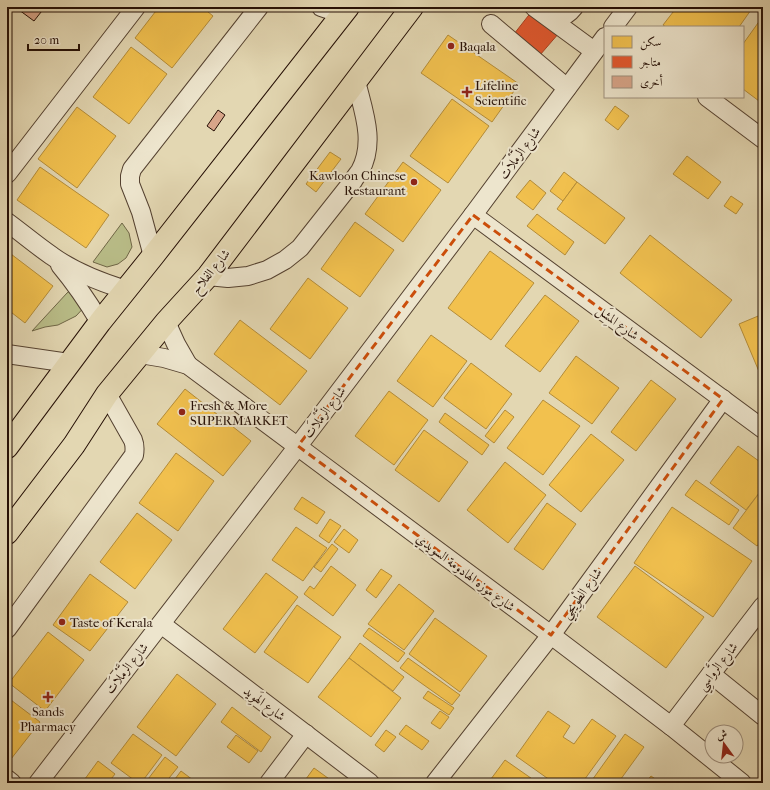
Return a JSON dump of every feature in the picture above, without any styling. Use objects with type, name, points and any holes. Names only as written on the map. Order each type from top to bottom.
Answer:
[{"type":"main road","name":"شارع الفلاح","points":[[7,533],[74,445],[107,394],[166,322],[208,276],[412,7]]},
{"type":"main road","points":[[7,447],[100,322],[345,11]]},
{"type":"street","points":[[7,174],[136,7]]},
{"type":"street","points":[[153,256],[141,212],[130,184],[132,169],[259,7]]},
{"type":"street","points":[[321,7],[345,11]]},
{"type":"street","points":[[534,7],[594,51]]},
{"type":"street","points":[[547,7],[561,16],[567,15],[574,7]]},
{"type":"street","points":[[614,26],[628,7]]},
{"type":"street","points":[[491,24],[567,88]]},
{"type":"street","name":"شارع الرَّمْلاَت","points":[[38,783],[474,215],[604,38]]},
{"type":"street","points":[[208,276],[228,278],[248,276],[267,270],[285,260],[300,248],[353,181],[360,170],[368,145],[368,132],[356,81]]},
{"type":"street","points":[[708,98],[763,139]]},
{"type":"street","name":"شارع المِشَل","points":[[474,215],[763,429]]},
{"type":"street","points":[[7,222],[53,257],[88,276],[126,290]]},
{"type":"street","points":[[53,257],[79,288],[100,322]]},
{"type":"street","name":"شارع موزه الهادومة السويدي","points":[[166,322],[188,365]]},
{"type":"street","points":[[7,354],[69,363]]},
{"type":"street","name":"شارع موزه الهادومة السويدي","points":[[140,354],[164,358],[188,365],[551,635],[671,726],[742,783]]},
{"type":"street","points":[[7,630],[134,454],[135,444],[107,394]]},
{"type":"street","name":"شارع الطْوِيجِي","points":[[435,783],[551,635],[723,399]]},
{"type":"street","name":"شارع الرَّواسِي","points":[[671,726],[763,606]]},
{"type":"street","name":"شارع الهَوِيد","points":[[160,624],[370,783]]},
{"type":"street","points":[[711,674],[763,716]]},
{"type":"street","points":[[270,783],[306,734]]},
{"type":"street","points":[[7,779],[12,783]]},
{"type":"highlighted area","points":[[473,215],[723,399],[551,635],[298,446]]},
{"type":"green space","points":[[122,223],[129,233],[132,247],[126,258],[118,264],[107,267],[93,262]]},
{"type":"green space","points":[[76,286],[89,302],[76,316],[58,325],[32,331],[67,293]]},
{"type":"building: سكن","points":[[159,7],[202,7],[213,16],[172,68],[135,38]]},
{"type":"building: سكن","points":[[677,7],[753,7],[740,26],[663,25]]},
{"type":"building: سكن","points":[[763,16],[763,104],[744,90],[744,43]]},
{"type":"building: سكن","points":[[448,35],[519,84],[492,122],[421,73]]},
{"type":"building: سكن","points":[[131,47],[167,74],[129,124],[93,97]]},
{"type":"building: سكن","points":[[452,99],[489,126],[448,183],[410,156]]},
{"type":"building: سكن","points":[[615,106],[629,116],[618,130],[605,120]]},
{"type":"building: سكن","points":[[77,107],[116,136],[77,188],[38,159]]},
{"type":"building: سكن","points":[[330,152],[341,159],[316,192],[306,184]]},
{"type":"building: سكن","points":[[687,156],[721,182],[708,199],[673,174]]},
{"type":"building: سكن","points":[[403,162],[441,190],[403,242],[365,214]]},
{"type":"building: سكن","points":[[40,167],[109,215],[86,248],[17,200]]},
{"type":"building: سكن","points":[[564,172],[577,182],[563,201],[550,191]]},
{"type":"building: سكن","points":[[530,180],[546,193],[533,210],[516,197]]},
{"type":"building: سكن","points":[[577,182],[625,218],[605,244],[557,209]]},
{"type":"building: سكن","points":[[731,196],[743,204],[736,214],[724,206]]},
{"type":"building: سكن","points":[[537,214],[574,242],[565,255],[527,226]]},
{"type":"building: سكن","points":[[355,222],[394,250],[360,297],[321,269]]},
{"type":"building: سكن","points":[[650,235],[732,300],[701,338],[620,273]]},
{"type":"building: سكن","points":[[7,251],[53,286],[25,323],[7,309]]},
{"type":"building: سكن","points":[[490,251],[534,283],[491,340],[448,308]]},
{"type":"building: سكن","points":[[308,278],[348,308],[310,359],[270,329]]},
{"type":"building: سكن","points":[[545,295],[579,321],[540,372],[505,346]]},
{"type":"building: سكن","points":[[763,314],[763,381],[739,324]]},
{"type":"building: سكن","points":[[240,320],[307,371],[280,405],[214,354]]},
{"type":"building: سكن","points":[[431,335],[467,361],[433,407],[397,381]]},
{"type":"building: سكن","points":[[576,356],[619,388],[592,424],[549,393]]},
{"type":"building: سكن","points":[[471,363],[512,394],[486,429],[444,398]]},
{"type":"building: سكن","points":[[651,380],[676,399],[636,451],[611,432]]},
{"type":"building: سكن","points":[[185,389],[251,441],[223,476],[157,424]]},
{"type":"building: سكن","points":[[389,391],[428,420],[394,465],[355,436]]},
{"type":"building: سكن","points":[[543,400],[580,426],[543,475],[507,448]]},
{"type":"building: سكن","points":[[505,410],[514,417],[494,443],[485,436]]},
{"type":"building: سكن","points":[[445,413],[489,445],[482,455],[439,422]]},
{"type":"building: سكن","points":[[424,430],[468,462],[439,502],[395,470]]},
{"type":"building: سكن","points":[[591,434],[624,460],[581,512],[549,485]]},
{"type":"building: سكن","points":[[738,446],[763,464],[763,488],[746,510],[710,483]]},
{"type":"building: سكن","points":[[176,453],[214,481],[178,531],[139,503]]},
{"type":"building: سكن","points":[[505,462],[546,495],[508,543],[467,510]]},
{"type":"building: سكن","points":[[696,480],[739,510],[729,525],[685,495]]},
{"type":"building: سكن","points":[[763,488],[763,539],[757,546],[733,528]]},
{"type":"building: سكن","points":[[302,497],[325,512],[317,524],[294,509]]},
{"type":"building: سكن","points":[[547,503],[576,524],[543,570],[514,549]]},
{"type":"building: سكن","points":[[672,507],[752,561],[713,617],[634,563]]},
{"type":"building: سكن","points":[[137,513],[172,540],[135,589],[100,562]]},
{"type":"building: سكن","points":[[330,519],[341,526],[329,543],[319,536]]},
{"type":"building: سكن","points":[[296,527],[327,548],[303,581],[272,560]]},
{"type":"building: سكن","points":[[344,529],[358,540],[349,553],[334,542]]},
{"type":"building: سكن","points":[[332,544],[338,549],[321,572],[314,567]]},
{"type":"building: سكن","points":[[331,566],[356,585],[333,616],[304,594],[310,586],[314,589]]},
{"type":"building: سكن","points":[[635,566],[704,617],[666,668],[597,617]]},
{"type":"building: سكن","points":[[381,569],[392,576],[376,598],[366,590]]},
{"type":"building: سكن","points":[[266,573],[298,597],[255,653],[223,629]]},
{"type":"building: سكن","points":[[90,574],[128,602],[90,651],[53,625]]},
{"type":"building: سكن","points":[[399,584],[434,611],[404,650],[368,624]]},
{"type":"building: سكن","points":[[297,605],[341,637],[308,683],[264,652]]},
{"type":"building: سكن","points":[[435,618],[487,656],[460,692],[409,654]]},
{"type":"building: سكن","points":[[369,628],[405,653],[398,662],[363,636]]},
{"type":"building: سكن","points":[[48,632],[84,660],[45,711],[9,683]]},
{"type":"building: سكن","points":[[360,643],[404,677],[393,691],[349,658]]},
{"type":"building: سكن","points":[[349,658],[401,698],[371,737],[318,697]]},
{"type":"building: سكن","points":[[408,658],[460,695],[452,705],[400,668]]},
{"type":"building: سكن","points":[[177,674],[216,704],[176,756],[137,727]]},
{"type":"building: سكن","points":[[428,691],[454,708],[449,715],[423,698]]},
{"type":"building: سكن","points":[[7,697],[40,722],[11,759],[7,755]]},
{"type":"building: سكن","points":[[232,707],[271,737],[261,752],[221,722]]},
{"type":"building: سكن","points":[[440,711],[449,717],[440,729],[431,723]]},
{"type":"building: سكن","points":[[548,711],[570,726],[563,737],[574,744],[592,719],[616,736],[582,783],[554,783],[516,756]]},
{"type":"building: سكن","points":[[406,725],[429,741],[422,750],[399,734]]},
{"type":"building: سكن","points":[[386,730],[396,737],[384,752],[375,745]]},
{"type":"building: سكن","points":[[133,734],[162,755],[141,783],[138,783],[111,763]]},
{"type":"building: سكن","points":[[625,734],[644,747],[618,783],[590,783]]},
{"type":"building: سكن","points":[[236,735],[258,751],[249,763],[227,747]]},
{"type":"building: سكن","points":[[165,757],[178,767],[165,783],[145,783]]},
{"type":"building: سكن","points":[[505,760],[538,783],[488,783]]},
{"type":"building: سكن","points":[[98,761],[115,774],[108,783],[82,783]]},
{"type":"building: سكن","points":[[314,768],[332,781],[331,783],[303,783]]},
{"type":"building: سكن","points":[[181,771],[197,783],[172,783]]},
{"type":"building: سكن","points":[[651,776],[661,783],[645,783]]},
{"type":"building: متاجر","points":[[532,11],[559,33],[540,55],[514,34]]},
{"type":"building: أخرى","points":[[15,7],[45,7],[34,21]]},
{"type":"building: أخرى","points":[[218,110],[225,115],[214,131],[207,126]]},
{"type":"place","name":"Baqala","points":[[451,46]]},
{"type":"place","name":"Lifeline Scientific","points":[[467,92]]},
{"type":"place","name":"Kawloon Chinese Restaurant","points":[[414,182]]},
{"type":"place","name":"Fresh & More SUPERMARKET","points":[[182,412]]},
{"type":"place","name":"Taste of Kerala","points":[[62,622]]},
{"type":"place","name":"Sands Pharmacy","points":[[48,697]]}]
